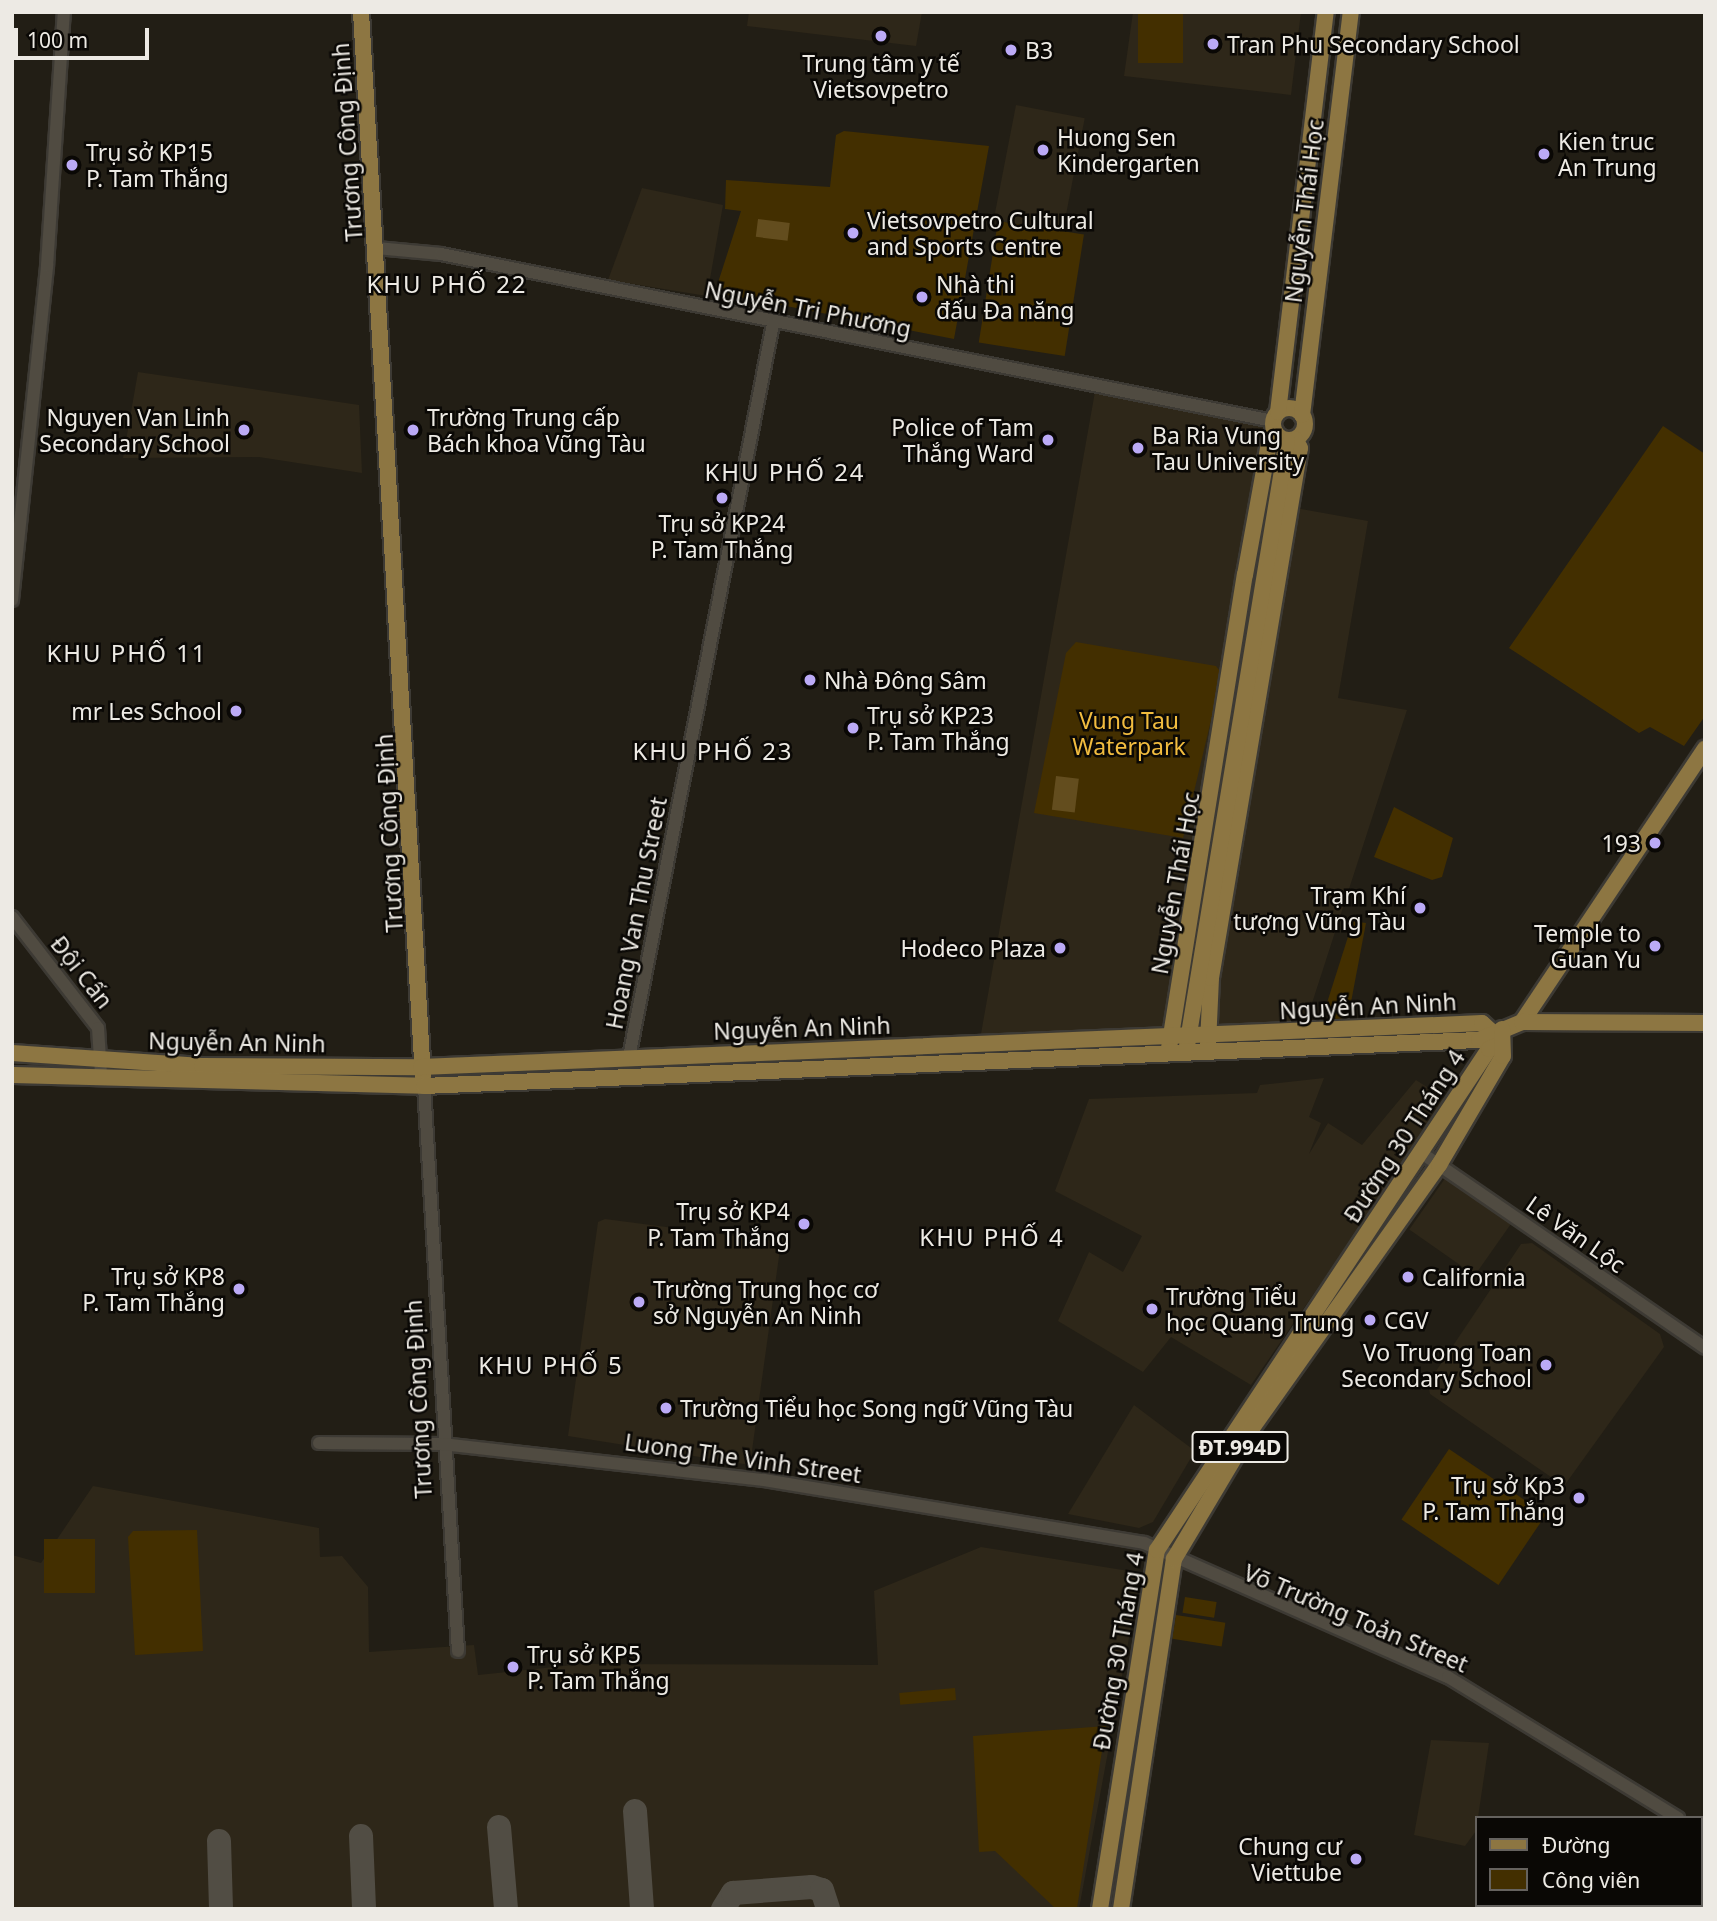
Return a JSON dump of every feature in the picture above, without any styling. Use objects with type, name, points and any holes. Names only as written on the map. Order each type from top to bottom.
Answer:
[{"type":"main road","name":"Trương Công Định","points":[[361,12],[377,248],[421,1067],[425,1086]]},
{"type":"main road","name":"Nguyễn Thái Học","points":[[1187,1044],[1244,682],[1269,443],[1282,429],[1325,12]]},
{"type":"main road","name":"Nguyễn Thái Học","points":[[1282,429],[1304,429],[1302,415],[1351,12]]},
{"type":"main road","points":[[1282,429],[1292,408],[1302,415]]},
{"type":"main road","name":"Nguyễn Thái Học","points":[[1244,682],[1300,448],[1282,429]]},
{"type":"main road","points":[[1522,1022],[1705,749]]},
{"type":"main road","name":"Nguyễn Thái Học","points":[[1196,976],[1208,1043]]},
{"type":"main road","name":"Nguyễn Thái Học","points":[[1169,1045],[1196,976]]},
{"type":"main road","points":[[1522,1022],[1705,1023]]},
{"type":"main road","name":"Đường 30 Tháng 4","points":[[1100,1909],[1157,1550],[1423,1154],[1498,1035],[1522,1022]]},
{"type":"main road","name":"Nguyễn An Ninh","points":[[12,1053],[102,1067],[425,1086],[1208,1043],[1479,1040],[1498,1035]]},
{"type":"main road","name":"Đường 30 Tháng 4","points":[[1121,1909],[1174,1559],[1252,1427],[1439,1165],[1503,1056],[1498,1035]]},
{"type":"main road","name":"Nguyễn An Ninh","points":[[12,1075],[102,1067],[421,1067],[629,1057],[1169,1045]]},
{"type":"main road","points":[[1366,1236],[1382,1246]]},
{"type":"street","points":[[12,600],[47,266],[64,12]]},
{"type":"street","name":"Nguyễn Tri Phương","points":[[377,248],[441,254],[1282,429]]},
{"type":"street","name":"Hoang Van Thu Street","points":[[629,1057],[774,324]]},
{"type":"street","name":"Đội Cấn","points":[[12,916],[98,1028],[102,1067]]},
{"type":"street","name":"Trương Công Định","points":[[425,1086],[442,1444],[458,1651]]},
{"type":"street","name":"Lê Văn Lộc","points":[[1423,1154],[1705,1348]]},
{"type":"street","name":"Luong The Vinh Street","points":[[319,1443],[442,1444],[764,1480],[1157,1550]]},
{"type":"street","name":"Võ Trường Toản Street","points":[[1157,1550],[1448,1677],[1675,1816]]},
{"type":"shaded area","name":"Trung tâm y tế Vietsovpetro","points":[[749,12],[922,12],[916,46],[747,26]]},
{"type":"shaded area","name":"Tran Phu Secondary School","points":[[1133,12],[1301,12],[1291,95],[1124,76]]},
{"type":"shaded area","name":"Huong Sen Kindergarten","points":[[1016,105],[1085,118],[1062,233],[994,220]]},
{"type":"shaded area","points":[[642,188],[723,205],[707,296],[608,280]]},
{"type":"shaded area","points":[[758,219],[790,223],[788,241],[756,237]]},
{"type":"shaded area","name":"Nguyen Van Linh Secondary School","points":[[138,372],[359,405],[362,473],[259,457],[123,458]]},
{"type":"shaded area","points":[[1096,386],[1273,421],[1269,443],[1290,507],[1368,521],[1338,698],[1407,710],[1303,1031],[979,1045]]},
{"type":"shaded area","points":[[1056,776],[1079,779],[1075,813],[1052,810]]},
{"type":"shaded area","points":[[1324,1078],[1309,1117],[1321,1123],[1309,1154],[1328,1123],[1362,1145],[1416,1080],[1447,1100],[1251,1385],[1171,1337],[1143,1372],[1058,1321],[1089,1252],[1123,1272],[1142,1236],[1055,1191],[1089,1099],[1257,1093],[1260,1085]]},
{"type":"shaded area","points":[[1446,1177],[1512,1223],[1475,1275],[1409,1229]]},
{"type":"shaded area","points":[[605,1219],[781,1242],[750,1465],[568,1436],[598,1222]]},
{"type":"shaded area","name":"Vo Truong Toan Secondary School","points":[[1532,1243],[1660,1334],[1664,1347],[1564,1486],[1430,1394],[1428,1383],[1521,1244]]},
{"type":"shaded area","points":[[1134,1405],[1195,1451],[1153,1522],[1139,1528],[1068,1514]]},
{"type":"shaded area","points":[[93,1486],[319,1528],[320,1557],[342,1556],[368,1587],[369,1652],[474,1645],[478,1675],[583,1664],[878,1665],[874,1591],[981,1547],[1141,1573],[1079,1909],[12,1909],[12,1555],[41,1563]]},
{"type":"shaded area","points":[[1431,1740],[1489,1743],[1478,1816],[1476,1816],[1476,1831],[1465,1846],[1414,1835]]},
{"type":"green space","points":[[1138,12],[1183,12],[1183,63],[1138,63]]},
{"type":"green space","name":"Vietsovpetro Cultural and Sports Centre","points":[[844,131],[989,146],[954,339],[715,292],[741,211],[725,209],[726,180],[830,187],[836,135]]},
{"type":"green space","name":"Vietsovpetro Cultural and Sports Centre","points":[[998,221],[1084,235],[1065,356],[979,342]]},
{"type":"green space","points":[[1663,426],[1705,454],[1705,716],[1684,746],[1650,727],[1639,733],[1509,648]]},
{"type":"green space","name":"Vung Tau Waterpark","points":[[1076,642],[1216,666],[1222,674],[1183,838],[1034,813],[1066,653]]},
{"type":"green space","points":[[1394,807],[1453,838],[1442,877],[1432,880],[1374,857]]},
{"type":"green space","points":[[1353,921],[1366,923],[1348,1018],[1336,1019],[1326,1006]]},
{"type":"green space","points":[[1449,1449],[1546,1514],[1498,1585],[1401,1519]]},
{"type":"green space","points":[[197,1530],[203,1651],[135,1655],[128,1537],[133,1531]]},
{"type":"green space","points":[[44,1539],[95,1539],[95,1593],[44,1593]]},
{"type":"green space","points":[[1185,1597],[1217,1602],[1214,1618],[1182,1613]]},
{"type":"green space","points":[[1176,1615],[1225,1623],[1222,1647],[1172,1639]]},
{"type":"green space","points":[[955,1688],[956,1700],[900,1705],[899,1693]]},
{"type":"green space","points":[[1106,1726],[1077,1908],[1056,1909],[995,1851],[979,1852],[973,1736]]},
{"type":"taxiway","points":[[635,1811],[642,1909]]},
{"type":"taxiway","points":[[499,1827],[506,1909]]},
{"type":"taxiway","points":[[361,1836],[364,1909]]},
{"type":"taxiway","points":[[219,1841],[221,1909]]},
{"type":"taxiway","points":[[723,1909],[733,1893],[812,1887],[822,1890],[828,1909]]},
{"type":"place","name":"Trung tâm y tế Vietsovpetro","points":[[881,36]]},
{"type":"place","name":"Tran Phu Secondary School","points":[[1213,44]]},
{"type":"place","name":"B3","points":[[1011,50]]},
{"type":"place","name":"Huong Sen Kindergarten","points":[[1043,150]]},
{"type":"place","name":"Kien truc An Trung","points":[[1544,154]]},
{"type":"place","name":"Trụ sở KP15 P. Tam Thắng","points":[[72,165]]},
{"type":"place","name":"Vietsovpetro Cultural and Sports Centre","points":[[853,233]]},
{"type":"place","name":"Nhà thi đấu Đa năng","points":[[922,297]]},
{"type":"place","name":"Nguyen Van Linh Secondary School","points":[[244,430]]},
{"type":"place","name":"Trường Trung cấp Bách khoa Vũng Tàu","points":[[413,430]]},
{"type":"place","name":"Police of Tam Thắng Ward","points":[[1048,440]]},
{"type":"place","name":"Ba Ria Vung Tau University","points":[[1138,448]]},
{"type":"place","name":"Trụ sở KP24 P. Tam Thắng","points":[[722,498]]},
{"type":"place","name":"Nhà Đông Sâm","points":[[810,680]]},
{"type":"place","name":"mr Les School","points":[[236,711]]},
{"type":"place","name":"Trụ sở KP23 P. Tam Thắng","points":[[853,728]]},
{"type":"place","name":"193","points":[[1655,843]]},
{"type":"place","name":"Trạm Khí tượng Vũng Tàu","points":[[1420,908]]},
{"type":"place","name":"Temple to Guan Yu","points":[[1655,946]]},
{"type":"place","name":"Hodeco Plaza","points":[[1060,948]]},
{"type":"place","name":"Trụ sở KP4 P. Tam Thắng","points":[[804,1224]]},
{"type":"place","name":"California","points":[[1408,1277]]},
{"type":"place","name":"Trụ sở KP8 P. Tam Thắng","points":[[239,1289]]},
{"type":"place","name":"Trường Trung học cơ sở Nguyễn An Ninh","points":[[639,1302]]},
{"type":"place","name":"Trường Tiểu học Quang Trung","points":[[1152,1309]]},
{"type":"place","name":"CGV","points":[[1370,1320]]},
{"type":"place","name":"Vo Truong Toan Secondary School","points":[[1546,1365]]},
{"type":"place","name":"Trường Tiểu học Song ngữ Vũng Tàu","points":[[666,1408]]},
{"type":"place","name":"Trụ sở Kp3 P. Tam Thắng","points":[[1579,1498]]},
{"type":"place","name":"Trụ sở KP5 P. Tam Thắng","points":[[513,1667]]},
{"type":"place","name":"Chung cư Viettube","points":[[1356,1859]]},
{"type":"district","name":"KHU PHỐ 22","points":[[447,284]]},
{"type":"district","name":"KHU PHỐ 24","points":[[785,472]]},
{"type":"district","name":"KHU PHỐ 11","points":[[127,653]]},
{"type":"district","name":"KHU PHỐ 23","points":[[713,751]]},
{"type":"district","name":"KHU PHỐ 4","points":[[992,1237]]},
{"type":"district","name":"KHU PHỐ 5","points":[[551,1365]]}]
